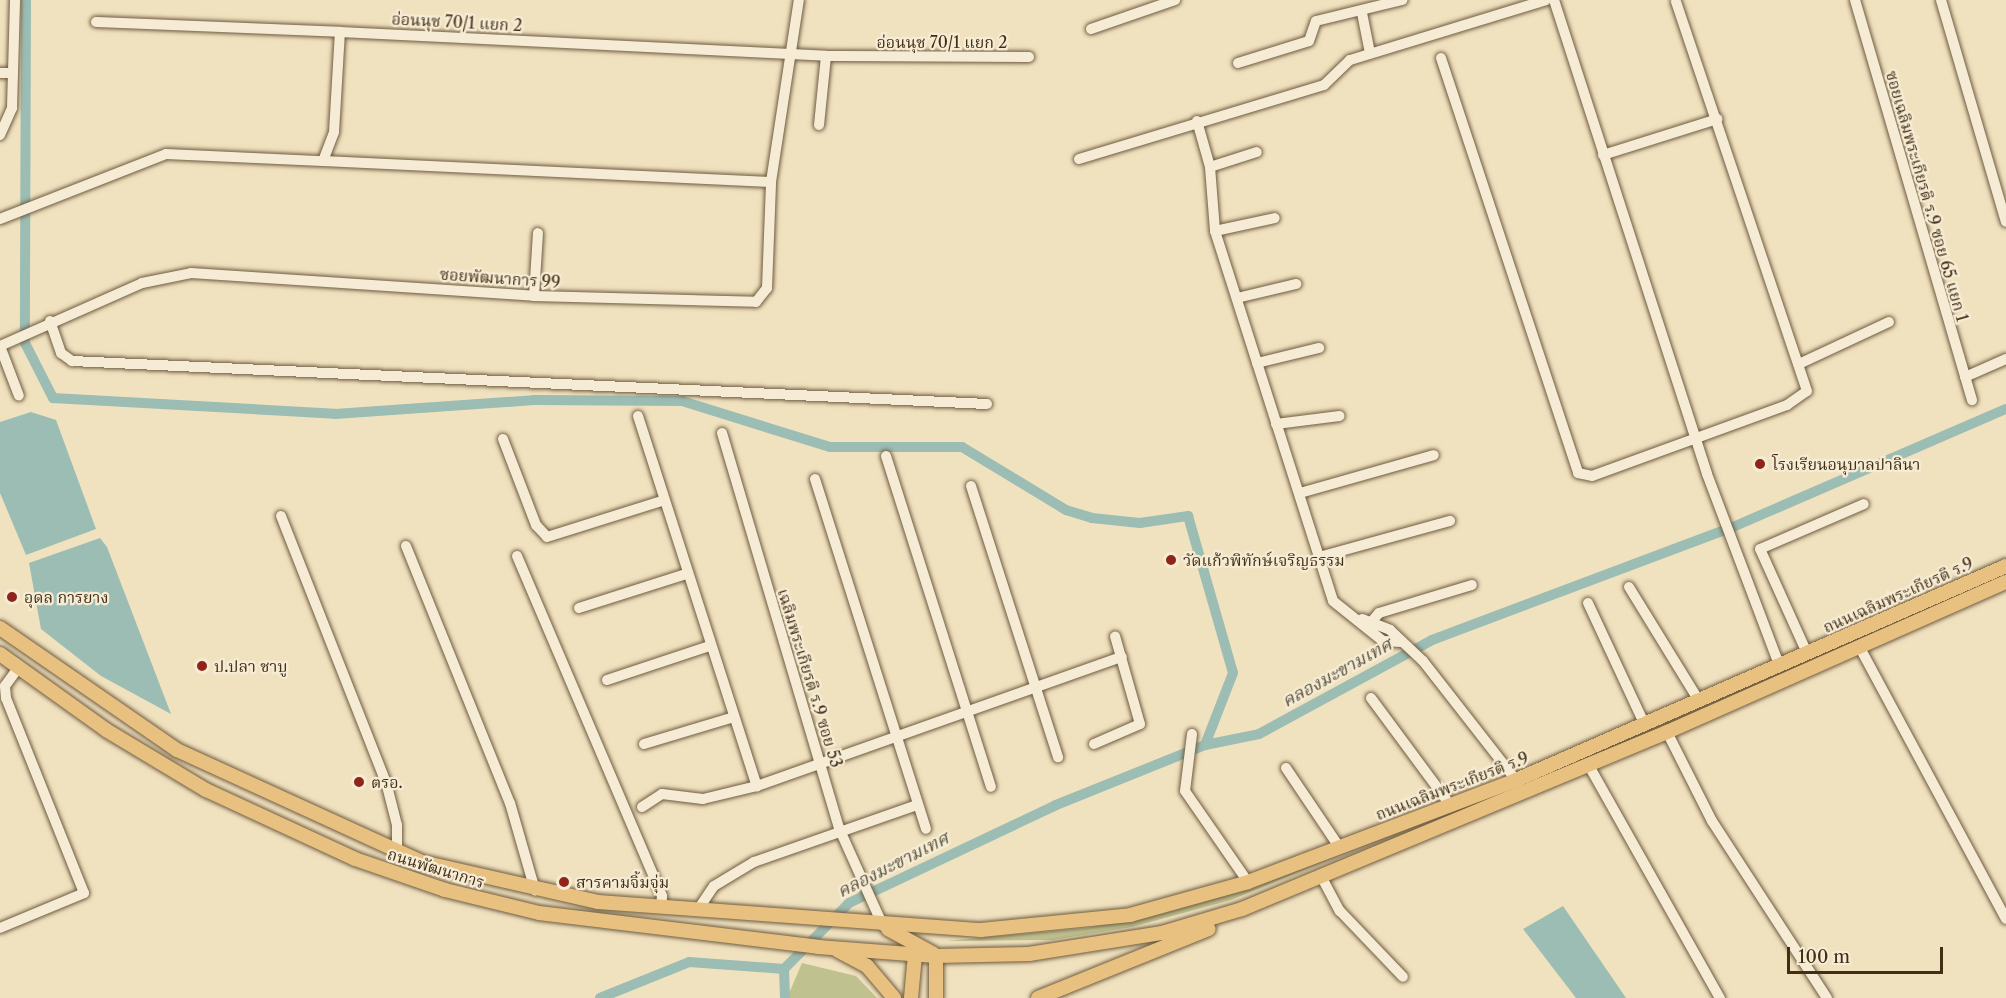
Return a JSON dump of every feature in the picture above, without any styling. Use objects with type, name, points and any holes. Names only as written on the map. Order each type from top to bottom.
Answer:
[{"type":"main road","name":"ถนนเฉลิมพระเกียรติ ร.9","points":[[883,926],[950,930],[1130,915],[1248,882],[1338,845],[1451,806],[1516,780],[2006,566]]},
{"type":"main road","name":"ถนนเฉลิมพระเกียรติ ร.9","points":[[919,951],[936,956],[1095,946],[1242,909],[1667,732],[2006,582]]},
{"type":"main road","name":"ถนนพัฒนาการ","points":[[0,628],[177,750],[397,852],[535,890],[661,908],[883,926]]},
{"type":"main road","name":"ถนนพัฒนาการ","points":[[0,654],[106,730],[206,789],[355,859],[445,891],[539,913],[818,947],[919,951]]},
{"type":"main road","points":[[1661,718],[1667,732]]},
{"type":"main road","points":[[1038,998],[1208,929],[1242,909]]},
{"type":"main road","points":[[883,926],[919,951]]},
{"type":"main road","points":[[910,998],[919,951],[950,930]]},
{"type":"main road","points":[[832,948],[867,966],[894,998]]},
{"type":"main road","points":[[936,956],[936,998]]},
{"type":"street","points":[[0,135],[12,108],[15,0]]},
{"type":"street","name":"ซอยพัฒนาการ 99","points":[[0,346],[50,321],[167,274],[191,273],[534,296],[756,302],[767,288],[771,182],[795,51],[799,0]]},
{"type":"street","points":[[1092,29],[1175,0]]},
{"type":"street","points":[[1238,63],[1309,41],[1316,21],[1362,13],[1402,0]]},
{"type":"street","points":[[1079,159],[1197,121],[1324,85],[1340,67],[1370,52],[1546,0]]},
{"type":"street","points":[[1554,0],[1730,542],[1779,665]]},
{"type":"street","name":"ซอยเฉลิมพระเกียรติ ร.9 ซอย 65 แยก 1","points":[[1855,0],[1972,400]]},
{"type":"street","points":[[1941,0],[2006,222]]},
{"type":"street","points":[[1441,58],[1578,473],[1592,476],[1802,398],[1807,382],[1676,1]]},
{"type":"street","points":[[1362,13],[1370,52]]},
{"type":"street","name":"อ่อนนุช 70/1 แยก 2","points":[[96,22],[795,51],[825,56],[1029,57]]},
{"type":"street","points":[[323,161],[334,132],[340,32]]},
{"type":"street","points":[[819,125],[825,56]]},
{"type":"street","points":[[0,73],[12,73]]},
{"type":"street","points":[[1604,155],[1717,119]]},
{"type":"street","points":[[1197,121],[1210,167],[1215,231],[1333,602],[1347,615],[1369,623],[1405,646],[1423,661],[1516,780]]},
{"type":"street","points":[[1210,167],[1257,152]]},
{"type":"street","points":[[5,218],[166,154],[771,182]]},
{"type":"street","points":[[1215,231],[1275,218]]},
{"type":"street","points":[[534,296],[538,233]]},
{"type":"street","points":[[1236,298],[1296,284]]},
{"type":"street","points":[[50,321],[61,353],[72,361],[987,404]]},
{"type":"street","points":[[1801,363],[1889,322]]},
{"type":"street","points":[[0,346],[19,396]]},
{"type":"street","points":[[1257,363],[1319,348]]},
{"type":"street","points":[[1965,377],[2006,358]]},
{"type":"street","points":[[638,416],[662,501],[757,786]]},
{"type":"street","points":[[1276,423],[1339,416]]},
{"type":"street","name":"เฉลิมพระเกียรติ ร.9 ซอย 53","points":[[722,434],[839,828],[860,883],[883,926]]},
{"type":"street","points":[[503,439],[536,525],[547,537],[662,501]]},
{"type":"street","points":[[1300,494],[1434,455]]},
{"type":"street","points":[[886,456],[991,787]]},
{"type":"street","points":[[815,479],[895,738],[926,830]]},
{"type":"street","points":[[971,486],[1058,757]]},
{"type":"street","points":[[1807,653],[1760,549],[1864,504]]},
{"type":"street","points":[[281,516],[386,782],[397,825],[397,852]]},
{"type":"street","points":[[1319,557],[1450,520]]},
{"type":"street","points":[[406,546],[510,803],[535,890]]},
{"type":"street","points":[[517,556],[662,896],[661,908]]},
{"type":"street","points":[[579,608],[686,574]]},
{"type":"street","points":[[1369,623],[1472,585]]},
{"type":"street","points":[[1629,587],[1699,701]]},
{"type":"street","points":[[1588,603],[1645,725]]},
{"type":"street","points":[[1094,744],[1140,724],[1115,636]]},
{"type":"street","points":[[607,680],[709,645]]},
{"type":"street","points":[[1859,646],[2006,919]]},
{"type":"street","points":[[642,807],[662,794],[703,799],[757,786],[1122,657]]},
{"type":"street","points":[[0,928],[84,893],[6,698],[5,686],[18,668]]},
{"type":"street","points":[[1371,698],[1451,806]]},
{"type":"street","points":[[644,744],[734,717]]},
{"type":"street","points":[[1667,732],[1712,820],[1827,998]]},
{"type":"street","points":[[1192,734],[1185,791],[1248,882]]},
{"type":"street","points":[[1588,764],[1720,998]]},
{"type":"street","points":[[1286,768],[1338,845]]},
{"type":"street","points":[[697,911],[714,886],[730,875],[839,828],[917,805]]},
{"type":"street","points":[[1321,876],[1340,911],[1403,977]]},
{"type":"green space","points":[[1349,851],[1231,900],[1132,927],[1052,940],[946,941],[1087,928],[1165,912]]},
{"type":"green space","points":[[802,963],[856,976],[877,998],[787,998]]},
{"type":"water","points":[[31,412],[56,420],[96,529],[26,555],[0,493],[0,422]]},
{"type":"water","points":[[100,538],[107,547],[171,714],[101,676],[41,629],[29,563]]},
{"type":"water","points":[[1563,906],[1626,998],[1576,998],[1523,929]]},
{"type":"waterway","points":[[26,0],[25,343],[53,398],[335,414],[534,400],[682,401],[830,447],[962,447],[1066,510],[1092,518],[1140,523],[1188,516],[1233,673],[1205,745]]},
{"type":"waterway","name":"คลองมะขามเทศ","points":[[784,969],[849,903],[1056,805],[1205,745],[1259,734],[1432,640],[1733,527],[2006,409]]},
{"type":"waterway","name":"คลองมะขามเทศ","points":[[600,998],[689,962],[784,969]]},
{"type":"waterway","points":[[784,969],[785,998]]},
{"type":"place","name":"โรงเรียนอนุบาลปาลินา","points":[[1760,464]]},
{"type":"place","name":"วัดแก้วพิทักษ์เจริญธรรม","points":[[1171,560]]},
{"type":"place","name":"อุดล การยาง","points":[[12,597]]},
{"type":"place","name":"ป.ปลา ชาบู","points":[[202,666]]},
{"type":"place","name":"ตรอ.","points":[[359,782]]},
{"type":"place","name":"สารคามจิ้มจุ่ม","points":[[564,882]]}]
